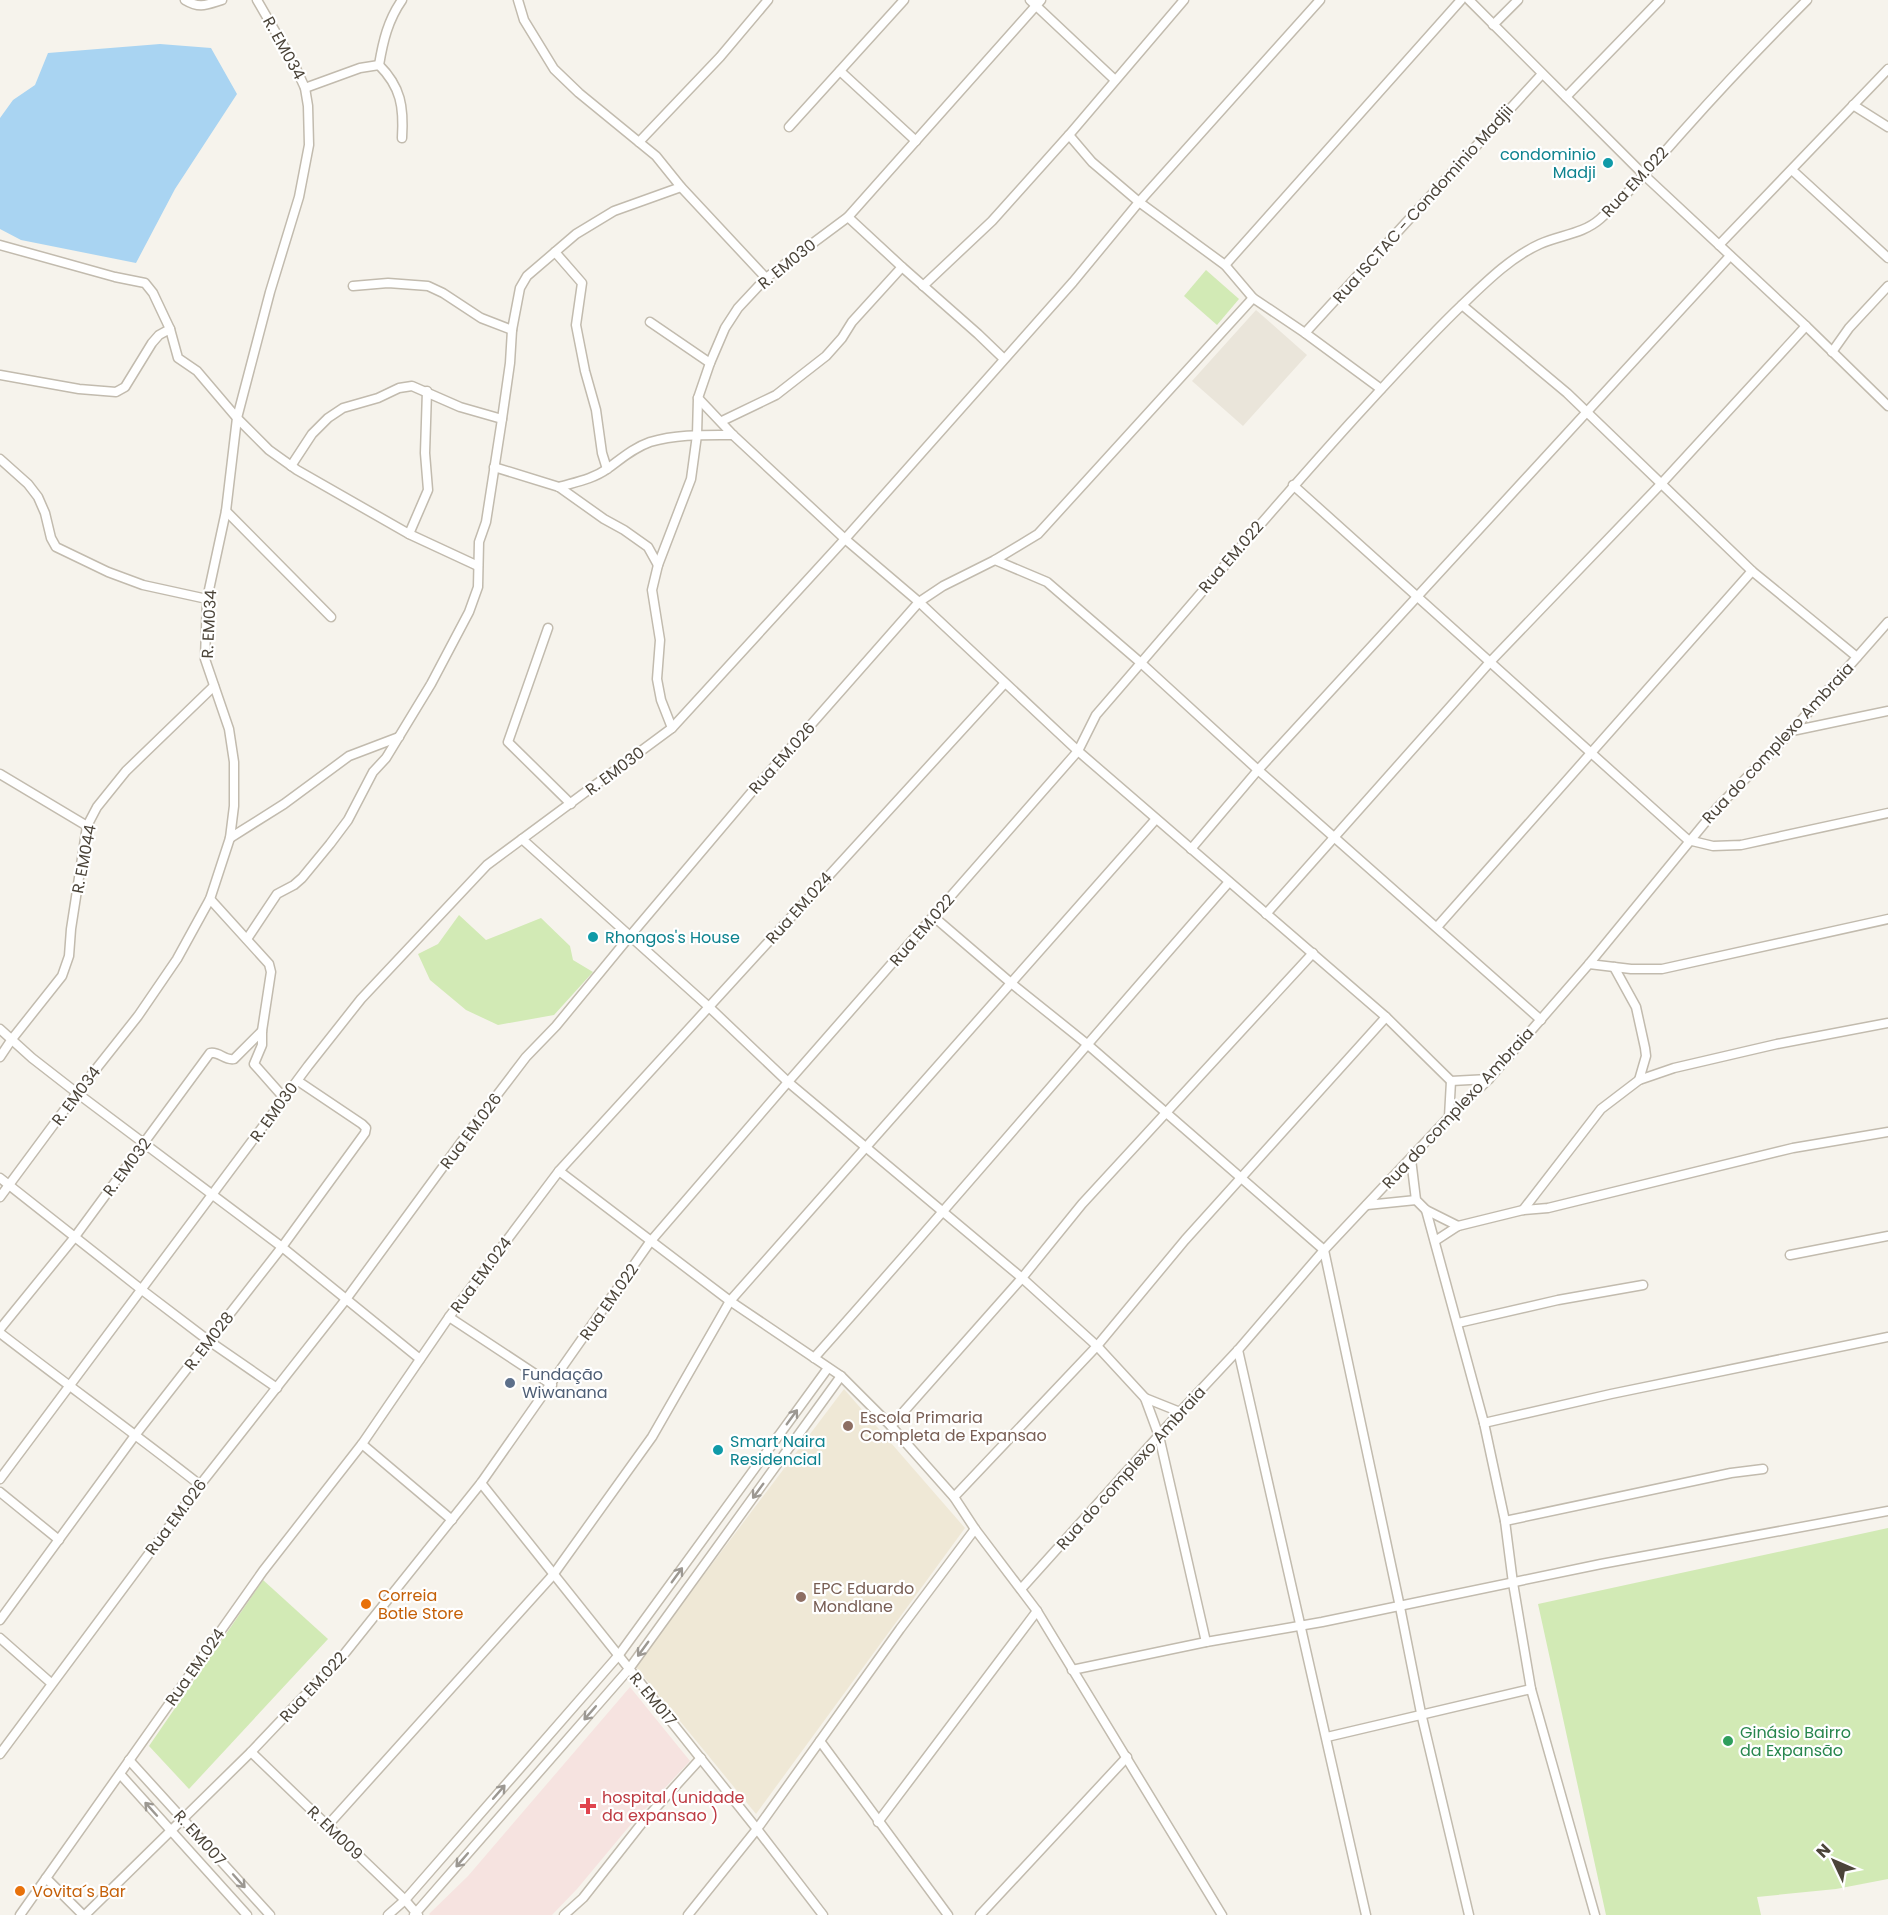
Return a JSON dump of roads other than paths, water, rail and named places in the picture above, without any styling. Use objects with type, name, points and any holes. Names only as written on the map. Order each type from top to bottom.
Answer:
[{"type":"street","points":[[185,0],[195,6],[222,0]]},
{"type":"street","name":"R. EM034","points":[[0,1197],[77,1093],[138,1016],[177,959],[210,899],[230,838],[234,806],[234,762],[229,729],[205,658],[207,599],[226,510],[237,418],[270,292],[301,187],[309,145],[305,88],[294,64],[257,0]]},
{"type":"street","points":[[379,65],[384,37],[395,10],[402,0]]},
{"type":"street","points":[[518,0],[524,20],[554,69],[579,93],[656,156],[681,187],[766,278]]},
{"type":"street","points":[[789,127],[904,0]]},
{"type":"street","points":[[923,286],[992,221],[1184,0]]},
{"type":"street","points":[[672,728],[845,539],[1073,282],[1139,202],[1320,0]]},
{"type":"street","points":[[1225,265],[1461,0]]},
{"type":"street","points":[[1469,0],[1644,175],[1888,406]]},
{"type":"street","points":[[1494,25],[1518,0]]},
{"type":"street","points":[[1566,97],[1660,0]]},
{"type":"street","name":"Rua EM.022","points":[[84,1915],[251,1752],[345,1653],[481,1483],[651,1242],[788,1082],[1078,752],[1096,715],[1293,485],[1462,305],[1516,257],[1540,244],[1593,225],[1644,175],[1738,71],[1807,0]]},
{"type":"street","points":[[639,142],[720,57],[763,1]]},
{"type":"street","points":[[1036,2],[1114,81]]},
{"type":"street","name":"R. EM030","points":[[0,1479],[361,999],[487,865],[672,728],[661,700],[657,679],[660,640],[652,590],[658,565],[691,479],[697,435],[698,398],[725,328],[738,308],[766,278],[848,217],[1036,2]]},
{"type":"street","points":[[305,88],[360,68],[379,65]]},
{"type":"street","points":[[379,65],[396,85],[404,115],[402,138]]},
{"type":"street","points":[[1719,245],[1888,69]]},
{"type":"street","points":[[840,72],[916,141]]},
{"type":"street","name":"Rua ISCTAC - Condominio Madjii","points":[[1305,333],[1542,74]]},
{"type":"street","points":[[1853,105],[1888,127]]},
{"type":"street","points":[[1069,135],[1092,162],[1139,202],[1225,265],[1253,298],[1381,389]]},
{"type":"street","points":[[1792,170],[1888,258]]},
{"type":"street","points":[[247,939],[278,894],[302,878],[348,820],[373,772],[386,758],[431,684],[469,612],[478,587],[479,542],[486,522],[510,363],[512,330],[520,288],[526,276],[576,234],[614,211],[681,187]]},
{"type":"street","points":[[848,217],[1004,358]]},
{"type":"street","points":[[0,245],[115,277],[145,283],[153,293],[170,329],[178,358],[197,371],[237,418],[269,450],[291,466],[409,534],[478,566]]},
{"type":"street","points":[[555,252],[582,283],[576,325],[607,469]]},
{"type":"street","points":[[1191,849],[1257,770],[1730,256]]},
{"type":"street","points":[[722,421],[776,395],[826,356],[852,322],[902,267]]},
{"type":"street","points":[[353,286],[388,284],[428,286],[481,318],[512,330]]},
{"type":"street","points":[[1832,352],[1849,328],[1888,286]]},
{"type":"street","name":"Rua EM.026","points":[[0,1754],[200,1485],[347,1298],[526,1058],[556,1026],[750,794],[919,602],[943,586],[995,561],[1038,534],[1253,298]]},
{"type":"street","points":[[1462,305],[1567,393],[1752,571],[1857,657]]},
{"type":"street","points":[[650,322],[710,363]]},
{"type":"street","points":[[1266,914],[1490,662],[1661,484],[1806,326]]},
{"type":"street","points":[[0,375],[79,389],[116,392],[125,387],[152,343],[159,335],[170,329]]},
{"type":"street","points":[[291,466],[312,434],[328,418],[343,408],[378,398],[399,388],[412,386],[460,407],[502,419]]},
{"type":"street","points":[[409,534],[428,490],[425,453],[427,391]]},
{"type":"street","points":[[698,398],[733,435],[845,539],[919,602],[1078,752],[1386,1017],[1451,1081],[1489,1079]]},
{"type":"street","points":[[559,487],[593,477],[626,453],[649,443],[674,437],[733,435]]},
{"type":"street","points":[[0,459],[28,484],[38,497],[56,547],[108,572],[143,585],[207,599]]},
{"type":"street","points":[[494,467],[559,487],[648,547],[658,565]]},
{"type":"street","points":[[1293,485],[1688,840],[1713,846],[1741,844],[1888,813]]},
{"type":"street","points":[[226,510],[331,617]]},
{"type":"street","points":[[995,561],[1047,582],[1541,1020]]},
{"type":"street","points":[[1437,927],[1752,571]]},
{"type":"street","name":"Rua do complexo Ambraia","points":[[1022,1589],[1238,1350],[1324,1250],[1449,1117],[1489,1079],[1589,964],[1688,840],[1791,732],[1888,622]]},
{"type":"street","points":[[548,628],[508,742],[571,804]]},
{"type":"street","name":"Rua EM.024","points":[[20,1915],[263,1571],[362,1444],[449,1317],[559,1171],[1004,684]]},
{"type":"street","name":"R. EM044","points":[[0,1057],[62,976],[69,956],[70,929],[87,826],[103,799],[126,771],[214,686]]},
{"type":"street","points":[[1791,732],[1888,711]]},
{"type":"street","points":[[230,838],[284,804],[350,756],[399,737]]},
{"type":"street","points":[[375,746],[386,758]]},
{"type":"street","points":[[0,774],[87,826]]},
{"type":"street","points":[[328,1825],[553,1575],[652,1437],[730,1302],[1156,819]]},
{"type":"street","points":[[522,838],[709,1007],[788,1082],[1022,1278],[1097,1346],[1144,1398],[1159,1436],[1206,1642]]},
{"type":"street","points":[[814,1358],[944,1213],[1087,1044],[1230,882]]},
{"type":"street","points":[[210,899],[270,963],[271,972],[262,1045],[254,1064],[285,1099]]},
{"type":"street","points":[[934,917],[1087,1044],[1324,1250],[1421,1713],[1469,1915]]},
{"type":"street","points":[[1589,964],[1662,969],[1886,922]]},
{"type":"street","points":[[891,1426],[1022,1278],[1082,1204],[1313,953]]},
{"type":"street","points":[[1614,967],[1636,1006],[1646,1056],[1639,1080]]},
{"type":"street","points":[[954,1497],[1097,1346],[1185,1240],[1386,1017]]},
{"type":"street","points":[[1524,1210],[1601,1109],[1639,1080],[1674,1068],[1888,1023]]},
{"type":"street","points":[[0,1029],[32,1058],[282,1247],[420,1359]]},
{"type":"street","name":"R. EM032","points":[[0,1331],[74,1238],[210,1053],[215,1052],[230,1060],[234,1059],[262,1031]]},
{"type":"street","name":"R. EM028","points":[[0,1620],[136,1434],[282,1247],[365,1133],[366,1128],[298,1081]]},
{"type":"street","points":[[1449,1117],[1451,1081]]},
{"type":"street","points":[[1435,1241],[1458,1226],[1524,1210],[1548,1208],[1793,1148],[1888,1132]]},
{"type":"street","points":[[1411,1159],[1416,1200],[1426,1210],[1458,1226]]},
{"type":"street","points":[[559,1171],[730,1302],[841,1376],[891,1426],[954,1497],[975,1529],[1037,1611],[1222,1915]]},
{"type":"street","points":[[0,1178],[74,1238],[209,1341],[277,1388]]},
{"type":"street","points":[[1367,1205],[1416,1200]]},
{"type":"street","points":[[1426,1210],[1484,1423],[1505,1521],[1531,1689],[1595,1915]]},
{"type":"street","points":[[1790,1255],[1888,1236]]},
{"type":"street","points":[[1458,1323],[1558,1300],[1643,1285]]},
{"type":"street","points":[[449,1317],[552,1384]]},
{"type":"street","points":[[0,1331],[69,1387],[136,1434],[200,1485]]},
{"type":"street","points":[[1484,1423],[1611,1394],[1888,1337]]},
{"type":"street","points":[[1238,1350],[1366,1915]]},
{"type":"street","points":[[388,1915],[405,1900],[618,1656],[828,1368]]},
{"type":"street","points":[[416,1914],[628,1669],[841,1376]]},
{"type":"street","points":[[1144,1398],[1180,1412]]},
{"type":"street","points":[[362,1444],[452,1520]]},
{"type":"street","points":[[1505,1521],[1731,1473],[1763,1469]]},
{"type":"street","name":"R. EM017","points":[[481,1483],[757,1829],[819,1913]]},
{"type":"street","points":[[0,1492],[59,1540]]},
{"type":"street","points":[[1072,1670],[1206,1642],[1400,1607],[1601,1564],[1888,1511]]},
{"type":"street","points":[[688,1915],[757,1829],[975,1529]]},
{"type":"street","points":[[878,1822],[1037,1611]]},
{"type":"street","points":[[0,1638],[51,1683]]},
{"type":"street","points":[[1327,1737],[1421,1713],[1531,1689]]},
{"type":"street","points":[[820,1741],[948,1915]]},
{"type":"street","name":"R. EM009","points":[[251,1752],[405,1900],[416,1914]]},
{"type":"street","points":[[980,1915],[1127,1757]]},
{"type":"street","points":[[564,1915],[583,1898],[642,1822],[701,1758]]},
{"type":"street","name":"R. EM007","points":[[129,1760],[270,1915]]},
{"type":"street","name":"R. EM007","points":[[120,1774],[247,1915]]},
{"type":"street","points":[[46,1878],[84,1915]]},
{"type":"water","points":[[160,44],[211,48],[237,94],[175,189],[136,263],[21,240],[0,229],[0,118],[13,100],[35,85],[48,53]]},
{"type":"place","name":"condominio Madji","points":[[1608,163]]},
{"type":"place","name":"Rhongos's House","points":[[593,937]]},
{"type":"place","name":"Fundação Wiwanana","points":[[510,1383]]},
{"type":"place","name":"Escola Primaria Completa de Expansao","points":[[848,1426]]},
{"type":"place","name":"Smart Naira Residencial","points":[[718,1450]]},
{"type":"place","name":"EPC Eduardo Mondlane","points":[[801,1597]]},
{"type":"place","name":"Correia Botle Store","points":[[366,1604]]},
{"type":"place","name":"Ginásio Bairro da Expansão","points":[[1728,1741]]},
{"type":"place","name":"hospital (unidade da expansao )","points":[[588,1806]]},
{"type":"place","name":"Vovita´s Bar","points":[[20,1891]]}]
